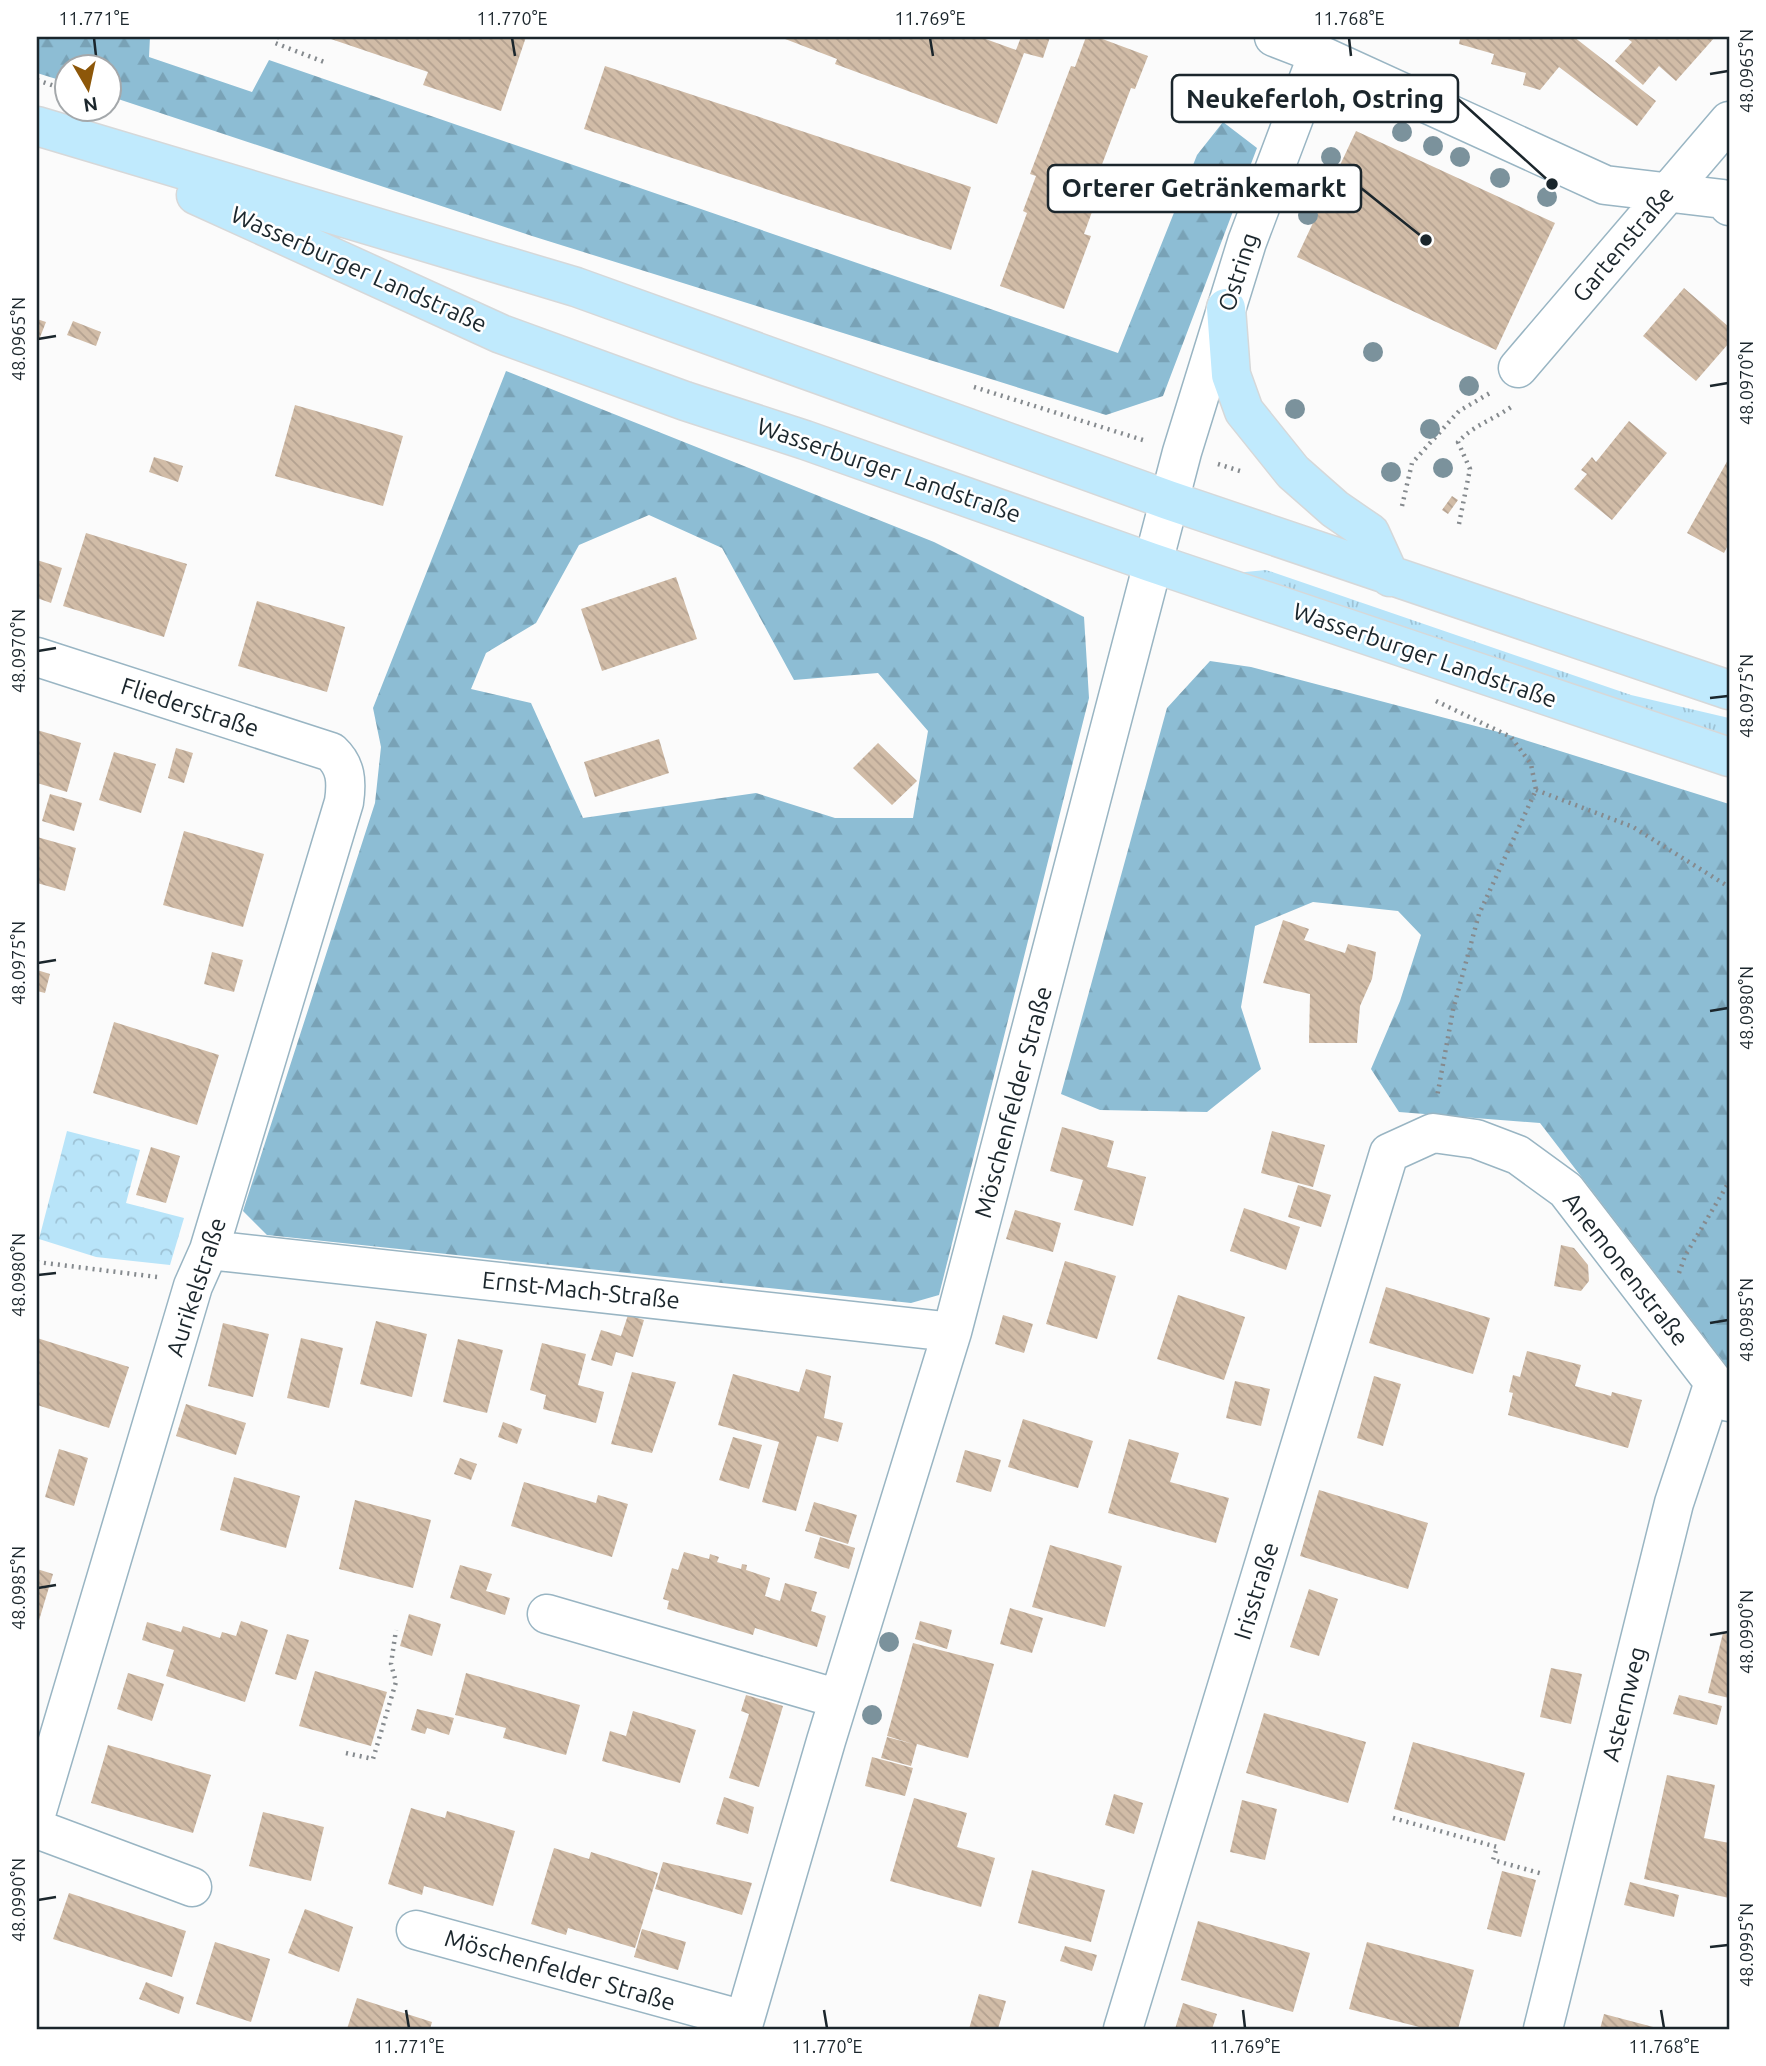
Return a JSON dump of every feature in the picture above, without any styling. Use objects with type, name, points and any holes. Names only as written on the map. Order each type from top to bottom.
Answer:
[{"type":"main road","name":"Wasserburger Landstraße","points":[[51,131],[576,287],[1168,500],[1729,690]]},
{"type":"main road","name":"Wasserburger Landstraße","points":[[51,131],[501,334],[685,401],[805,440],[1150,562],[1729,757]]},
{"type":"main road","points":[[1226,308],[1231,375],[1244,411],[1293,472],[1335,509],[1370,533],[1390,577]]},
{"type":"street","points":[[1274,37],[1318,54],[1605,185],[1723,199],[1729,206]]},
{"type":"street","name":"Ostring","points":[[1168,500],[1247,242],[1318,54]]},
{"type":"street","name":"Gartenstraße","points":[[1518,386],[1668,192],[1729,121]]},
{"type":"street","name":"Möschenfelder Straße","points":[[416,1930],[743,2025],[839,1699],[952,1332],[1108,743],[1150,562],[1168,500]]},
{"type":"street","name":"Fliederstraße","points":[[37,657],[331,752],[341,762]]},
{"type":"street","name":"Aurikelstraße","points":[[37,1811],[193,1286],[209,1250],[344,802],[347,783],[341,762]]},
{"type":"street","name":"Irisstraße","points":[[1123,2029],[1389,1153],[1433,1133]]},
{"type":"street","name":"Anemonenstraße","points":[[1433,1133],[1476,1139],[1518,1155],[1566,1190],[1722,1392]]},
{"type":"street","name":"Ernst-Mach-Straße","points":[[209,1250],[952,1332]]},
{"type":"street","name":"Asternweg","points":[[1542,2029],[1674,1503],[1722,1392]]},
{"type":"street","points":[[547,1614],[839,1699]]},
{"type":"street","points":[[37,1829],[192,1887]]},
{"type":"path","points":[[277,37],[275,43],[324,62]]},
{"type":"path","points":[[1402,506],[1412,463],[1460,411],[1494,391],[1518,386]]},
{"type":"path","points":[[1459,524],[1470,468],[1458,442],[1473,426],[1497,417],[1518,386]]},
{"type":"path","points":[[1432,699],[1511,737],[1531,764],[1536,790],[1479,914],[1453,1010],[1433,1133]]},
{"type":"path","points":[[1536,790],[1633,827],[1729,887]]},
{"type":"path","points":[[1663,1313],[1685,1256],[1729,1182]]},
{"type":"path","points":[[37,1262],[167,1278],[193,1286]]},
{"type":"path","points":[[346,1752],[373,1759],[396,1682],[391,1664],[396,1630]]},
{"type":"path","points":[[1393,1818],[1497,1847],[1493,1860],[1550,1875]]},
{"type":"green space","points":[[37,37],[150,37],[149,57],[252,92],[269,60],[1118,353],[1197,155],[1223,122],[1257,148],[1163,396],[1106,415],[532,236],[122,100],[122,52],[52,52],[52,78],[37,73]]},
{"type":"green space","points":[[506,371],[934,542],[1084,617],[1089,698],[939,1295],[911,1303],[267,1235],[243,1211],[375,803],[381,747],[373,708]],"holes":[[[649,515],[722,548],[794,680],[878,673],[928,731],[913,818],[835,818],[756,793],[583,818],[531,703],[471,689],[486,653],[536,623],[579,545]]]},
{"type":"green space","points":[[1266,570],[1631,695],[1729,718],[1729,739],[1235,573]]},
{"type":"green space","points":[[1210,661],[1251,667],[1506,734],[1729,804],[1729,1369],[1540,1123],[1399,1112],[1371,1069],[1400,1001],[1421,935],[1398,911],[1313,902],[1255,926],[1241,1007],[1261,1069],[1207,1112],[1100,1110],[1061,1094],[1167,708]]},
{"type":"green space","points":[[67,1131],[140,1150],[126,1203],[184,1218],[170,1265],[96,1257],[39,1239]]},
{"type":"building","points":[[325,37],[526,37],[501,111],[423,85],[428,72]]},
{"type":"building","points":[[780,37],[980,37],[1016,50],[1021,37],[1050,37],[1043,58],[1024,53],[997,124],[835,64],[837,59]]},
{"type":"building","points":[[1086,37],[1097,37],[1148,56],[1135,89],[1131,88],[1090,196],[1097,198],[1084,234],[1091,236],[1064,309],[1000,286],[1027,213],[1023,211],[1036,176],[1030,174],[1071,66],[1075,67]]},
{"type":"building","points":[[1455,37],[1574,37],[1656,101],[1637,126],[1559,67],[1540,90],[1523,85],[1526,73],[1491,64],[1494,54],[1459,44],[1460,39]]},
{"type":"building","points":[[1715,37],[1676,81],[1659,66],[1643,85],[1615,61],[1632,42],[1628,39]]},
{"type":"building","points":[[605,66],[971,187],[951,250],[584,129]]},
{"type":"building","points":[[1356,131],[1555,223],[1496,350],[1297,257]]},
{"type":"building","points":[[1684,288],[1729,327],[1729,343],[1696,381],[1643,336]]},
{"type":"building","points":[[37,319],[46,322],[37,345]]},
{"type":"building","points":[[73,321],[101,332],[96,346],[67,335]]},
{"type":"building","points":[[295,405],[403,436],[383,506],[275,476]]},
{"type":"building","points":[[1629,421],[1667,453],[1612,520],[1574,489],[1587,474],[1581,470],[1592,457],[1596,462]]},
{"type":"building","points":[[154,457],[183,466],[178,482],[149,472]]},
{"type":"building","points":[[1729,458],[1729,543],[1724,553],[1687,533]]},
{"type":"building","points":[[1452,496],[1458,500],[1448,514],[1442,510]]},
{"type":"building","points":[[86,533],[187,564],[164,637],[63,606]]},
{"type":"building","points":[[37,560],[62,568],[51,603],[37,598]]},
{"type":"building","points":[[676,577],[697,639],[602,671],[581,609]]},
{"type":"building","points":[[257,601],[345,627],[327,692],[238,666]]},
{"type":"building","points":[[37,730],[81,743],[67,792],[37,783]]},
{"type":"building","points":[[659,739],[669,773],[595,797],[584,762]]},
{"type":"building","points":[[878,743],[917,781],[892,805],[853,768]]},
{"type":"building","points":[[176,748],[193,753],[184,783],[168,778]]},
{"type":"building","points":[[114,752],[156,764],[141,813],[99,800]]},
{"type":"building","points":[[50,794],[82,803],[74,831],[42,821]]},
{"type":"building","points":[[184,831],[264,854],[243,927],[163,905]]},
{"type":"building","points":[[37,837],[76,848],[65,891],[37,883]]},
{"type":"building","points":[[1283,920],[1309,929],[1304,940],[1345,953],[1348,944],[1376,952],[1372,979],[1360,1006],[1357,1043],[1309,1043],[1310,994],[1263,983]]},
{"type":"building","points":[[212,952],[243,960],[234,992],[204,984]]},
{"type":"building","points":[[37,970],[50,974],[45,993],[37,991]]},
{"type":"building","points":[[114,1022],[219,1055],[197,1125],[93,1093]]},
{"type":"building","points":[[1062,1127],[1114,1141],[1107,1167],[1146,1177],[1133,1226],[1074,1210],[1083,1180],[1050,1171]]},
{"type":"building","points":[[1272,1131],[1325,1145],[1313,1187],[1261,1173]]},
{"type":"building","points":[[151,1147],[180,1156],[166,1203],[136,1195]]},
{"type":"building","points":[[1298,1185],[1331,1195],[1321,1227],[1288,1217]]},
{"type":"building","points":[[1244,1208],[1300,1227],[1286,1270],[1230,1251]]},
{"type":"building","points":[[1015,1210],[1061,1223],[1053,1252],[1006,1239]]},
{"type":"building","points":[[1561,1245],[1574,1248],[1588,1265],[1589,1281],[1581,1291],[1554,1286]]},
{"type":"building","points":[[1065,1261],[1116,1276],[1097,1339],[1046,1324]]},
{"type":"building","points":[[1386,1287],[1490,1318],[1473,1374],[1369,1343]]},
{"type":"building","points":[[1178,1295],[1245,1317],[1224,1380],[1157,1359]]},
{"type":"building","points":[[628,1315],[644,1320],[633,1357],[616,1352],[612,1366],[591,1360],[601,1330],[621,1336]]},
{"type":"building","points":[[1003,1315],[1033,1324],[1024,1353],[995,1344]]},
{"type":"building","points":[[376,1321],[427,1334],[412,1397],[360,1384]]},
{"type":"building","points":[[223,1323],[269,1334],[253,1397],[208,1386]]},
{"type":"building","points":[[37,1338],[129,1367],[109,1428],[37,1405]]},
{"type":"building","points":[[301,1338],[343,1348],[329,1408],[287,1398]]},
{"type":"building","points":[[458,1339],[503,1350],[487,1413],[443,1402]]},
{"type":"building","points":[[542,1343],[586,1354],[578,1385],[604,1392],[596,1423],[543,1409],[546,1395],[530,1390]]},
{"type":"building","points":[[1527,1351],[1581,1365],[1575,1386],[1611,1396],[1612,1392],[1642,1400],[1628,1448],[1508,1415],[1513,1393],[1509,1392],[1513,1375],[1520,1377]]},
{"type":"building","points":[[806,1369],[831,1376],[824,1418],[843,1423],[838,1442],[817,1436],[796,1511],[762,1502],[779,1442],[718,1425],[733,1374],[799,1392]]},
{"type":"building","points":[[632,1372],[676,1382],[652,1453],[611,1444]]},
{"type":"building","points":[[1374,1376],[1401,1384],[1383,1446],[1357,1438]]},
{"type":"building","points":[[1235,1381],[1270,1389],[1261,1426],[1226,1418]]},
{"type":"building","points":[[186,1404],[246,1423],[236,1455],[176,1436]]},
{"type":"building","points":[[1023,1419],[1093,1441],[1078,1488],[1008,1467]]},
{"type":"building","points":[[503,1422],[522,1429],[517,1444],[498,1437]]},
{"type":"building","points":[[733,1437],[762,1445],[749,1489],[719,1480]]},
{"type":"building","points":[[1129,1439],[1179,1453],[1170,1482],[1229,1498],[1216,1543],[1108,1513]]},
{"type":"building","points":[[59,1449],[88,1458],[74,1506],[45,1497]]},
{"type":"building","points":[[965,1450],[1001,1460],[991,1492],[956,1482]]},
{"type":"building","points":[[460,1458],[477,1464],[471,1480],[454,1474]]},
{"type":"building","points":[[234,1477],[300,1496],[286,1548],[220,1530]]},
{"type":"building","points":[[524,1482],[596,1503],[598,1495],[628,1504],[612,1557],[511,1526]]},
{"type":"building","points":[[1319,1490],[1428,1523],[1408,1589],[1300,1556]]},
{"type":"building","points":[[355,1500],[431,1520],[413,1588],[339,1569]]},
{"type":"building","points":[[814,1502],[857,1515],[848,1544],[805,1531]]},
{"type":"building","points":[[820,1537],[855,1548],[849,1569],[814,1558]]},
{"type":"building","points":[[1050,1545],[1122,1566],[1105,1627],[1032,1607]]},
{"type":"building","points":[[684,1552],[709,1559],[710,1554],[719,1557],[717,1562],[741,1569],[742,1564],[747,1565],[746,1570],[770,1578],[765,1596],[780,1601],[785,1583],[817,1592],[811,1611],[826,1616],[817,1647],[755,1628],[753,1635],[667,1609],[669,1601],[663,1599],[672,1568],[678,1570]]},
{"type":"building","points":[[460,1565],[492,1574],[486,1591],[510,1598],[505,1615],[450,1598]]},
{"type":"building","points":[[37,1569],[53,1574],[37,1627]]},
{"type":"building","points":[[1309,1589],[1338,1599],[1319,1656],[1290,1647]]},
{"type":"building","points":[[1010,1608],[1043,1618],[1032,1653],[1000,1644]]},
{"type":"building","points":[[409,1614],[441,1624],[432,1656],[400,1646]]},
{"type":"building","points":[[241,1621],[268,1630],[245,1702],[166,1676],[174,1650],[142,1640],[147,1622],[181,1632],[183,1626],[220,1638],[222,1632],[236,1636]]},
{"type":"building","points":[[920,1621],[952,1630],[947,1649],[915,1639]]},
{"type":"building","points":[[1723,1633],[1729,1635],[1729,1698],[1708,1693]]},
{"type":"building","points":[[287,1634],[309,1640],[296,1680],[275,1674]]},
{"type":"building","points":[[913,1643],[994,1664],[968,1758],[917,1744],[911,1766],[881,1758],[887,1737],[913,1744],[887,1736]]},
{"type":"building","points":[[1551,1668],[1582,1674],[1571,1724],[1540,1717]]},
{"type":"building","points":[[315,1671],[387,1692],[371,1746],[299,1726]]},
{"type":"building","points":[[128,1673],[164,1684],[152,1721],[117,1709]]},
{"type":"building","points":[[466,1673],[580,1705],[566,1755],[503,1738],[506,1728],[455,1715]]},
{"type":"building","points":[[746,1695],[783,1706],[759,1787],[729,1778],[749,1714],[741,1711]]},
{"type":"building","points":[[1679,1695],[1722,1706],[1717,1725],[1673,1714]]},
{"type":"building","points":[[417,1709],[454,1718],[449,1735],[427,1728],[425,1734],[411,1730]]},
{"type":"building","points":[[633,1711],[696,1730],[680,1783],[602,1761],[610,1731],[626,1736]]},
{"type":"building","points":[[1264,1713],[1366,1742],[1348,1803],[1246,1773]]},
{"type":"building","points":[[1413,1742],[1525,1773],[1505,1841],[1394,1809]]},
{"type":"building","points":[[108,1745],[211,1775],[193,1833],[91,1803]]},
{"type":"building","points":[[872,1757],[913,1768],[905,1796],[865,1786]]},
{"type":"building","points":[[1667,1775],[1715,1785],[1704,1838],[1729,1843],[1729,1898],[1644,1879]]},
{"type":"building","points":[[1114,1794],[1143,1803],[1134,1834],[1105,1825]]},
{"type":"building","points":[[724,1797],[754,1807],[748,1834],[716,1824]]},
{"type":"building","points":[[914,1798],[967,1813],[957,1847],[995,1858],[981,1907],[890,1881]]},
{"type":"building","points":[[1242,1800],[1277,1809],[1265,1860],[1230,1852]]},
{"type":"building","points":[[411,1808],[445,1818],[447,1811],[515,1831],[493,1906],[424,1886],[422,1895],[388,1884]]},
{"type":"building","points":[[263,1812],[324,1827],[311,1881],[249,1866]]},
{"type":"building","points":[[554,1848],[589,1859],[591,1852],[658,1873],[635,1948],[568,1928],[566,1935],[531,1924]]},
{"type":"building","points":[[663,1862],[752,1883],[742,1915],[655,1889]]},
{"type":"building","points":[[1032,1870],[1105,1890],[1091,1942],[1018,1923]]},
{"type":"building","points":[[1502,1871],[1536,1880],[1521,1937],[1487,1929]]},
{"type":"building","points":[[1630,1882],[1679,1895],[1674,1917],[1624,1905]]},
{"type":"building","points":[[69,1893],[186,1931],[172,1977],[53,1939]]},
{"type":"building","points":[[305,1909],[353,1927],[339,1972],[288,1953]]},
{"type":"building","points":[[1198,1921],[1310,1953],[1293,2012],[1181,1980]]},
{"type":"building","points":[[642,1929],[686,1942],[678,1970],[634,1957]]},
{"type":"building","points":[[215,1942],[270,1959],[251,2022],[196,2004]]},
{"type":"building","points":[[1367,1942],[1474,1970],[1458,2029],[1427,2029],[1349,2009]]},
{"type":"building","points":[[1065,1946],[1097,1955],[1092,1971],[1060,1961]]},
{"type":"building","points":[[146,1982],[184,1997],[179,2014],[139,1999]]},
{"type":"building","points":[[979,1994],[1006,2001],[998,2029],[969,2029]]},
{"type":"building","points":[[357,1998],[432,2022],[430,2029],[347,2029]]},
{"type":"building","points":[[1183,2003],[1217,2014],[1212,2029],[1175,2029]]},
{"type":"building","points":[[1604,2014],[1657,2028],[1657,2029],[1600,2029]]},
{"type":"place","name":"Neukeferloh, Ostring","points":[[1552,184]]},
{"type":"place","name":"Orterer Getränkemarkt","points":[[1426,240]]}]
